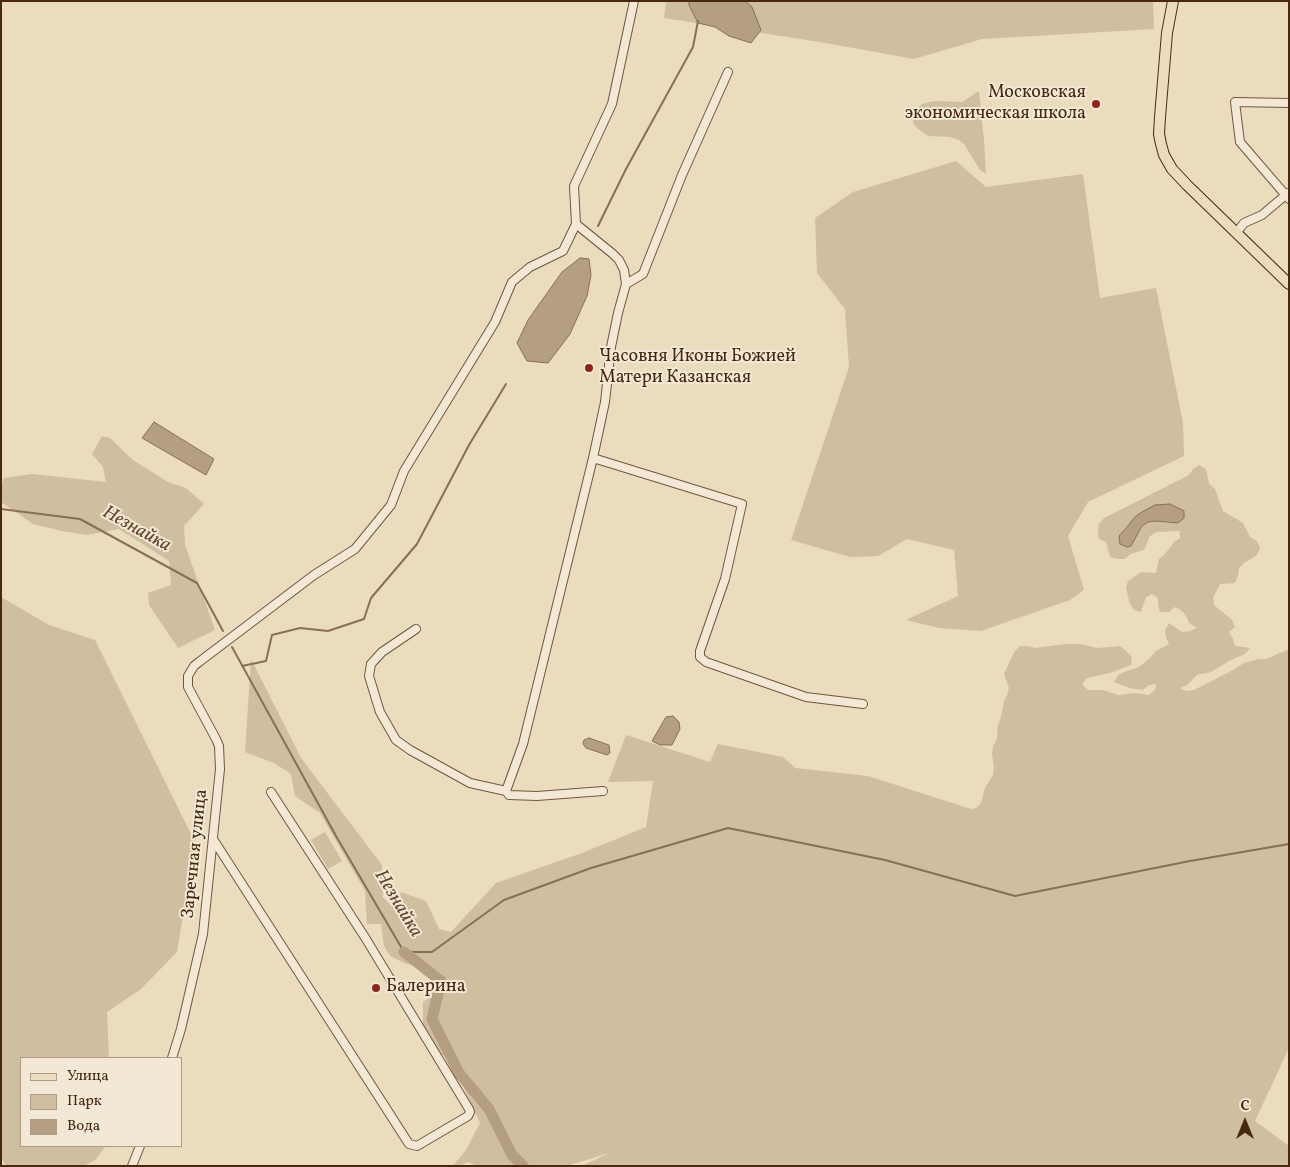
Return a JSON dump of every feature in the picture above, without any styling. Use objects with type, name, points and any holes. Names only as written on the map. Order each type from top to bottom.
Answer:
[{"type":"main road","points":[[1167,1],[1167,34],[1159,130],[1162,150],[1169,164],[1182,180],[1289,284]]},
{"type":"main road","points":[[1167,34],[1173,1]]},
{"type":"street","points":[[506,791],[523,744],[593,458],[605,402],[611,347],[626,284],[620,260],[576,224],[574,186],[612,104],[634,1]]},
{"type":"street","points":[[626,284],[643,274],[682,175],[728,72]]},
{"type":"street","points":[[1237,232],[1244,223],[1262,215],[1288,195],[1240,142],[1235,102],[1289,103]]},
{"type":"street","name":"Заречная улица","points":[[172,1057],[181,1029],[203,934],[220,769],[219,746],[214,732],[188,687],[187,682],[190,671],[199,662],[314,575],[355,549],[391,505],[404,471],[494,322],[512,282],[530,268],[562,251],[576,224]]},
{"type":"street","points":[[593,458],[742,504],[725,579],[700,651],[700,657],[706,662],[806,697],[863,704]]},
{"type":"street","points":[[416,629],[382,652],[371,664],[369,676],[380,712],[396,740],[410,750],[470,783],[506,791],[509,795],[537,796],[603,791]]},
{"type":"street","points":[[213,839],[409,1144],[417,1146],[468,1116],[469,1109],[372,948],[271,792]]},
{"type":"street","points":[[132,1166],[140,1147]]},
{"type":"green space","points":[[666,1],[1153,1],[1154,29],[982,39],[914,59],[820,42],[664,18]]},
{"type":"green space","points":[[979,91],[986,174],[980,170],[964,144],[959,140],[950,137],[928,136],[914,125],[912,118],[916,109],[922,104],[936,101],[962,102]]},
{"type":"green space","points":[[956,161],[986,187],[1083,174],[1100,298],[1156,288],[1183,423],[1184,456],[1088,502],[1068,536],[1084,590],[1070,600],[981,631],[939,628],[906,620],[958,596],[954,550],[907,539],[878,556],[850,557],[791,540],[849,367],[845,309],[817,273],[815,218],[853,192]]},
{"type":"green space","points":[[102,436],[110,438],[133,460],[168,482],[186,488],[204,504],[184,526],[185,545],[215,630],[178,648],[149,605],[148,593],[171,585],[169,561],[119,529],[86,535],[62,531],[33,524],[1,502],[1,487],[4,478],[32,474],[106,482],[103,467],[92,454]]},
{"type":"green space","points":[[1199,465],[1206,469],[1209,484],[1215,489],[1223,511],[1243,523],[1250,537],[1257,541],[1260,548],[1257,555],[1239,568],[1235,583],[1220,584],[1213,598],[1214,605],[1232,620],[1235,627],[1229,632],[1235,646],[1250,648],[1245,654],[1211,672],[1197,675],[1187,685],[1180,688],[1186,691],[1194,690],[1244,663],[1266,659],[1289,649],[1289,1048],[1255,1121],[1289,1146],[1289,1166],[582,1166],[609,1153],[567,1166],[479,1166],[467,1162],[460,1166],[453,1166],[466,1150],[480,1123],[451,1060],[433,1049],[423,1029],[423,1002],[443,989],[419,967],[404,963],[390,956],[384,946],[381,924],[367,924],[365,891],[320,813],[295,796],[291,774],[274,763],[245,752],[251,659],[301,758],[382,865],[383,897],[392,907],[401,892],[426,901],[439,929],[451,932],[496,883],[582,853],[646,827],[653,781],[608,782],[626,735],[710,762],[718,744],[783,757],[795,768],[868,776],[971,809],[976,808],[981,803],[985,788],[993,775],[993,746],[997,739],[998,725],[1009,688],[1004,674],[1014,652],[1020,646],[1035,648],[1081,644],[1097,648],[1120,646],[1132,657],[1131,665],[1110,673],[1087,678],[1082,684],[1088,690],[1103,690],[1118,695],[1134,693],[1149,695],[1155,690],[1156,684],[1149,685],[1143,690],[1129,688],[1114,682],[1118,675],[1139,667],[1156,651],[1169,644],[1165,630],[1169,623],[1182,632],[1197,628],[1189,623],[1181,610],[1175,607],[1169,612],[1160,612],[1158,598],[1152,594],[1146,597],[1141,612],[1134,610],[1130,604],[1126,588],[1128,581],[1141,572],[1156,573],[1159,559],[1180,538],[1179,531],[1157,532],[1150,536],[1144,550],[1130,554],[1125,559],[1110,557],[1106,542],[1099,539],[1098,532],[1099,524],[1104,518],[1189,475]],"holes":[[[1184,511],[1170,523],[1148,522],[1142,526],[1139,534],[1123,530],[1128,525]]]},
{"type":"green space","points":[[1,597],[49,625],[95,640],[195,842],[177,952],[141,989],[107,1012],[109,1057],[20,1057],[20,1147],[105,1147],[95,1160],[84,1166],[6,1166],[1,1158]]},
{"type":"green space","points":[[325,832],[342,861],[328,869],[311,840]]},
{"type":"water","points":[[689,1],[745,1],[752,7],[761,30],[751,43],[729,36],[715,27],[698,23],[689,5]]},
{"type":"water","points":[[580,258],[589,259],[591,275],[587,296],[570,334],[548,363],[527,361],[517,343],[528,320],[562,272]]},
{"type":"water","points":[[154,422],[214,459],[206,475],[142,438]]},
{"type":"water","points":[[1170,504],[1184,511],[1184,518],[1178,523],[1148,522],[1142,526],[1131,546],[1127,547],[1120,544],[1119,536],[1136,516],[1155,505]]},
{"type":"water","points":[[673,716],[679,722],[680,729],[672,745],[660,745],[652,741],[666,717]]},
{"type":"water","points":[[589,738],[609,745],[610,753],[607,755],[586,748],[583,744],[584,740]]},
{"type":"waterway","points":[[598,226],[626,169],[693,47],[698,21]]},
{"type":"waterway","points":[[242,666],[266,661],[272,635],[300,628],[328,631],[364,619],[371,598],[417,544],[469,445],[506,384]]},
{"type":"waterway","name":"Незнайка","points":[[1,509],[80,519],[197,583],[223,631]]},
{"type":"waterway","points":[[232,647],[336,836],[404,952],[432,952],[504,900],[591,868],[728,828],[885,860],[1015,896],[1190,861],[1289,844]]},
{"type":"waterway","name":"Незнайка","points":[[404,952],[441,981],[432,1019],[459,1073],[489,1109],[512,1155],[523,1166]]},
{"type":"place","name":"Московская экономическая школа","points":[[1096,104]]},
{"type":"place","name":"Часовня Иконы Божией Матери Казанская","points":[[589,368]]},
{"type":"place","name":"Балерина","points":[[376,988]]}]
